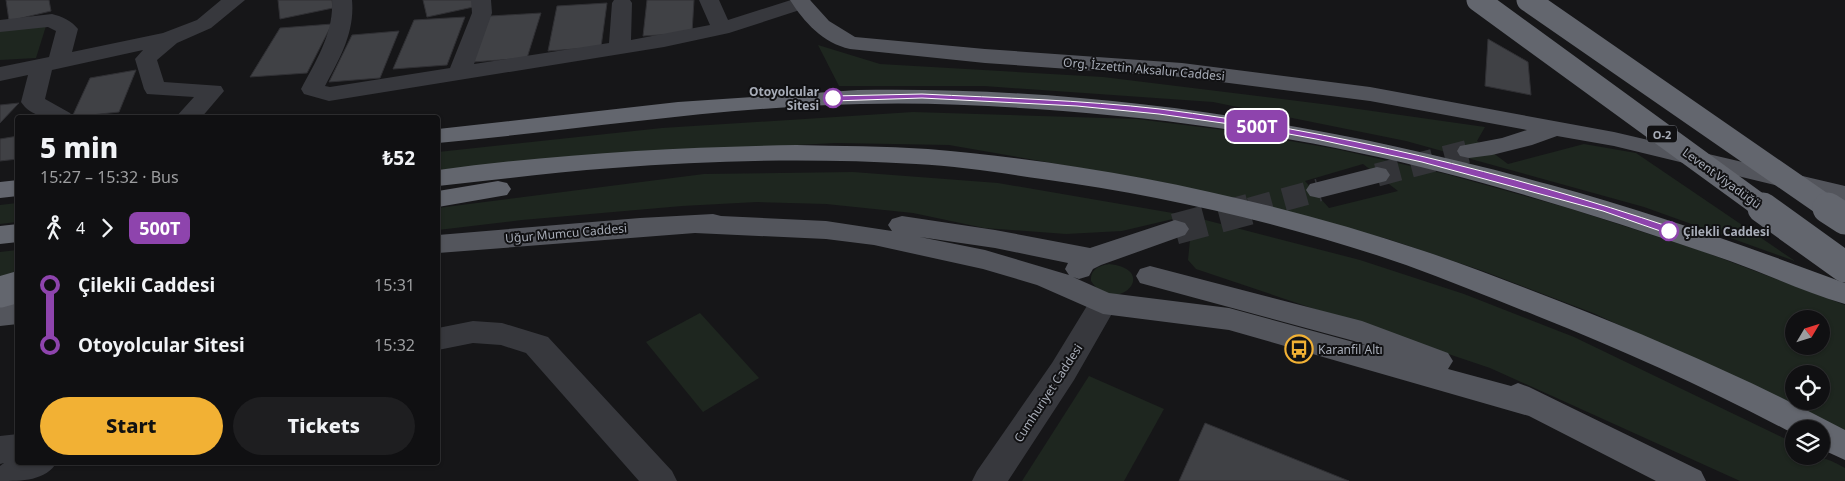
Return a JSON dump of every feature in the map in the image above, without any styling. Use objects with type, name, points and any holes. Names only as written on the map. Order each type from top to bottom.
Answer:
[{"type":"highway","name":"Levent Viyadüğü","points":[[1478,0],[1845,267]]},
{"type":"highway","name":"O-2","points":[[1528,0],[1845,219]]},
{"type":"highway","points":[[440,136],[629,113],[757,102],[862,97],[922,96],[1126,108],[1192,116],[1316,136],[1407,155],[1508,181],[1606,209],[1712,245],[1845,294]]},
{"type":"highway","points":[[440,178],[639,159],[764,153],[822,153],[919,156],[1056,172],[1152,188],[1290,221],[1415,258],[1585,323],[1692,370],[1795,420]]},
{"type":"highway","points":[[440,199],[572,179],[792,159],[822,153]]},
{"type":"highway","points":[[0,190],[15,188]]},
{"type":"highway","points":[[0,235],[15,233]]},
{"type":"highway","points":[[0,290],[15,288]]},
{"type":"highway","points":[[1830,438],[1845,446]]},
{"type":"main road","name":"Org. İzzettin Aksalur Caddesi","points":[[798,1],[817,24],[850,44],[984,56],[1182,70],[1370,94],[1503,117],[1614,139],[1841,194]]},
{"type":"main road","points":[[1503,117],[1486,138],[1469,151],[1506,145],[1534,137],[1555,128]]},
{"type":"main road","points":[[1318,190],[1376,175]]},
{"type":"main road","points":[[695,224],[807,216],[867,220],[995,238],[1096,256],[1124,256],[1147,271],[1362,332],[1493,383],[1689,481]]},
{"type":"main road","points":[[695,224],[826,230],[874,236],[985,260],[1047,278],[1105,300],[1229,319],[1534,404]]},
{"type":"main road","name":"Uğur Mumcu Caddesi","points":[[440,244],[695,224]]},
{"type":"main road","points":[[1168,231],[1150,246],[1147,271],[1150,290],[1145,297],[1136,302],[1105,300],[1080,286],[1077,277],[1079,269],[1083,262],[1096,256],[1168,231]]},
{"type":"main road","points":[[0,315],[15,313]]},
{"type":"street","points":[[54,61],[169,38],[204,24],[220,9],[235,0]]},
{"type":"street","points":[[342,0],[345,13],[332,52],[312,89],[329,94],[722,29],[798,1]]},
{"type":"street","points":[[459,74],[482,13],[481,0]]},
{"type":"street","points":[[709,0],[722,29]]},
{"type":"street","points":[[620,47],[622,3]]},
{"type":"street","points":[[0,26],[52,20],[67,29],[54,61],[33,102],[57,115]]},
{"type":"street","points":[[0,74],[204,24]]},
{"type":"street","points":[[169,38],[146,59],[155,89],[213,90],[190,115]]},
{"type":"street","name":"Cumhuriyet Caddesi","points":[[989,481],[1076,352],[1105,300]]},
{"type":"street","points":[[440,339],[473,332],[502,334],[537,345],[660,481]]},
{"type":"street","points":[[0,450],[15,448]]},
{"type":"street","points":[[2,481],[34,465]]},
{"type":"shaded area","points":[[46,26],[36,58],[0,60],[0,30]]},
{"type":"shaded area","points":[[818,45],[880,64],[1103,77],[1330,105],[1485,127],[1477,141],[1508,164],[1584,144],[1636,153],[1795,261],[1644,207],[1406,141],[1213,102],[984,86],[839,86]]},
{"type":"shaded area","points":[[913,112],[1137,119],[1232,131],[1336,149],[1446,174],[1568,208],[1702,251],[1845,305],[1845,431],[1830,423],[1830,420],[1824,420],[1804,410],[1830,410],[1830,365],[1785,365],[1785,401],[1593,313],[1483,271],[1388,239],[1167,183],[949,145],[836,143],[603,155],[440,170],[440,152],[662,128]],"holes":[[[1363,164],[1398,191],[1329,208],[1305,181]]]},
{"type":"shaded area","points":[[853,172],[998,183],[1190,216],[1360,260],[1464,294],[1574,337],[1785,439],[1785,465],[1830,465],[1830,461],[1845,468],[1845,481],[1740,481],[1490,368],[1196,269],[1188,260],[1190,240],[1173,219],[1122,231],[1066,234],[984,228],[913,213],[826,204],[757,202],[682,206],[522,220],[440,230],[440,208],[704,174]]},
{"type":"shaded area","points":[[15,203],[15,222],[0,224],[0,205]]},
{"type":"shaded area","points":[[15,250],[15,276],[0,281],[0,252]]},
{"type":"shaded area","points":[[1109,264],[1124,268],[1132,274],[1133,282],[1129,289],[1111,295],[1101,291],[1091,281],[1094,271],[1099,267]]},
{"type":"shaded area","points":[[700,313],[759,378],[703,412],[646,342]]},
{"type":"shaded area","points":[[1089,376],[1164,409],[1124,481],[1022,481]]},
{"type":"building","points":[[6,0],[49,0],[51,11],[9,21]]},
{"type":"building","points":[[278,0],[332,0],[333,8],[280,19]]},
{"type":"building","points":[[423,0],[476,0],[478,6],[427,17]]},
{"type":"building","points":[[647,0],[694,0],[692,33],[643,36]]},
{"type":"building","points":[[607,3],[601,47],[548,51],[557,6]]},
{"type":"building","points":[[541,13],[527,58],[473,62],[490,16]]},
{"type":"building","points":[[465,17],[447,65],[393,69],[414,20]]},
{"type":"building","points":[[332,24],[307,73],[250,77],[280,28]]},
{"type":"building","points":[[399,31],[380,78],[329,82],[352,35]]},
{"type":"building","points":[[1488,39],[1528,62],[1531,95],[1485,86]]},
{"type":"building","points":[[136,70],[119,112],[73,115],[90,78]]},
{"type":"building","points":[[19,103],[0,123],[0,105]]},
{"type":"building","points":[[15,136],[15,159],[0,161],[0,139]]},
{"type":"building","points":[[1205,423],[1349,481],[1179,481]]},
{"type":"tunnel","points":[[1377,175],[1469,151]]},
{"type":"tunnel","points":[[1250,209],[1319,190]]},
{"type":"tunnel","points":[[1175,229],[1254,208]]},
{"type":"bus line","name":"500T","points":[[833,98],[922,96],[1077,104],[1126,108],[1251,125],[1316,136],[1424,159],[1606,209],[1669,231]]},
{"type":"place","name":"Otoyolcular Sitesi","points":[[833,98]]},
{"type":"place","name":"Çilekli Caddesi","points":[[1669,231]]},
{"type":"place","name":"Karanfil Altı","points":[[1299,349]]}]
